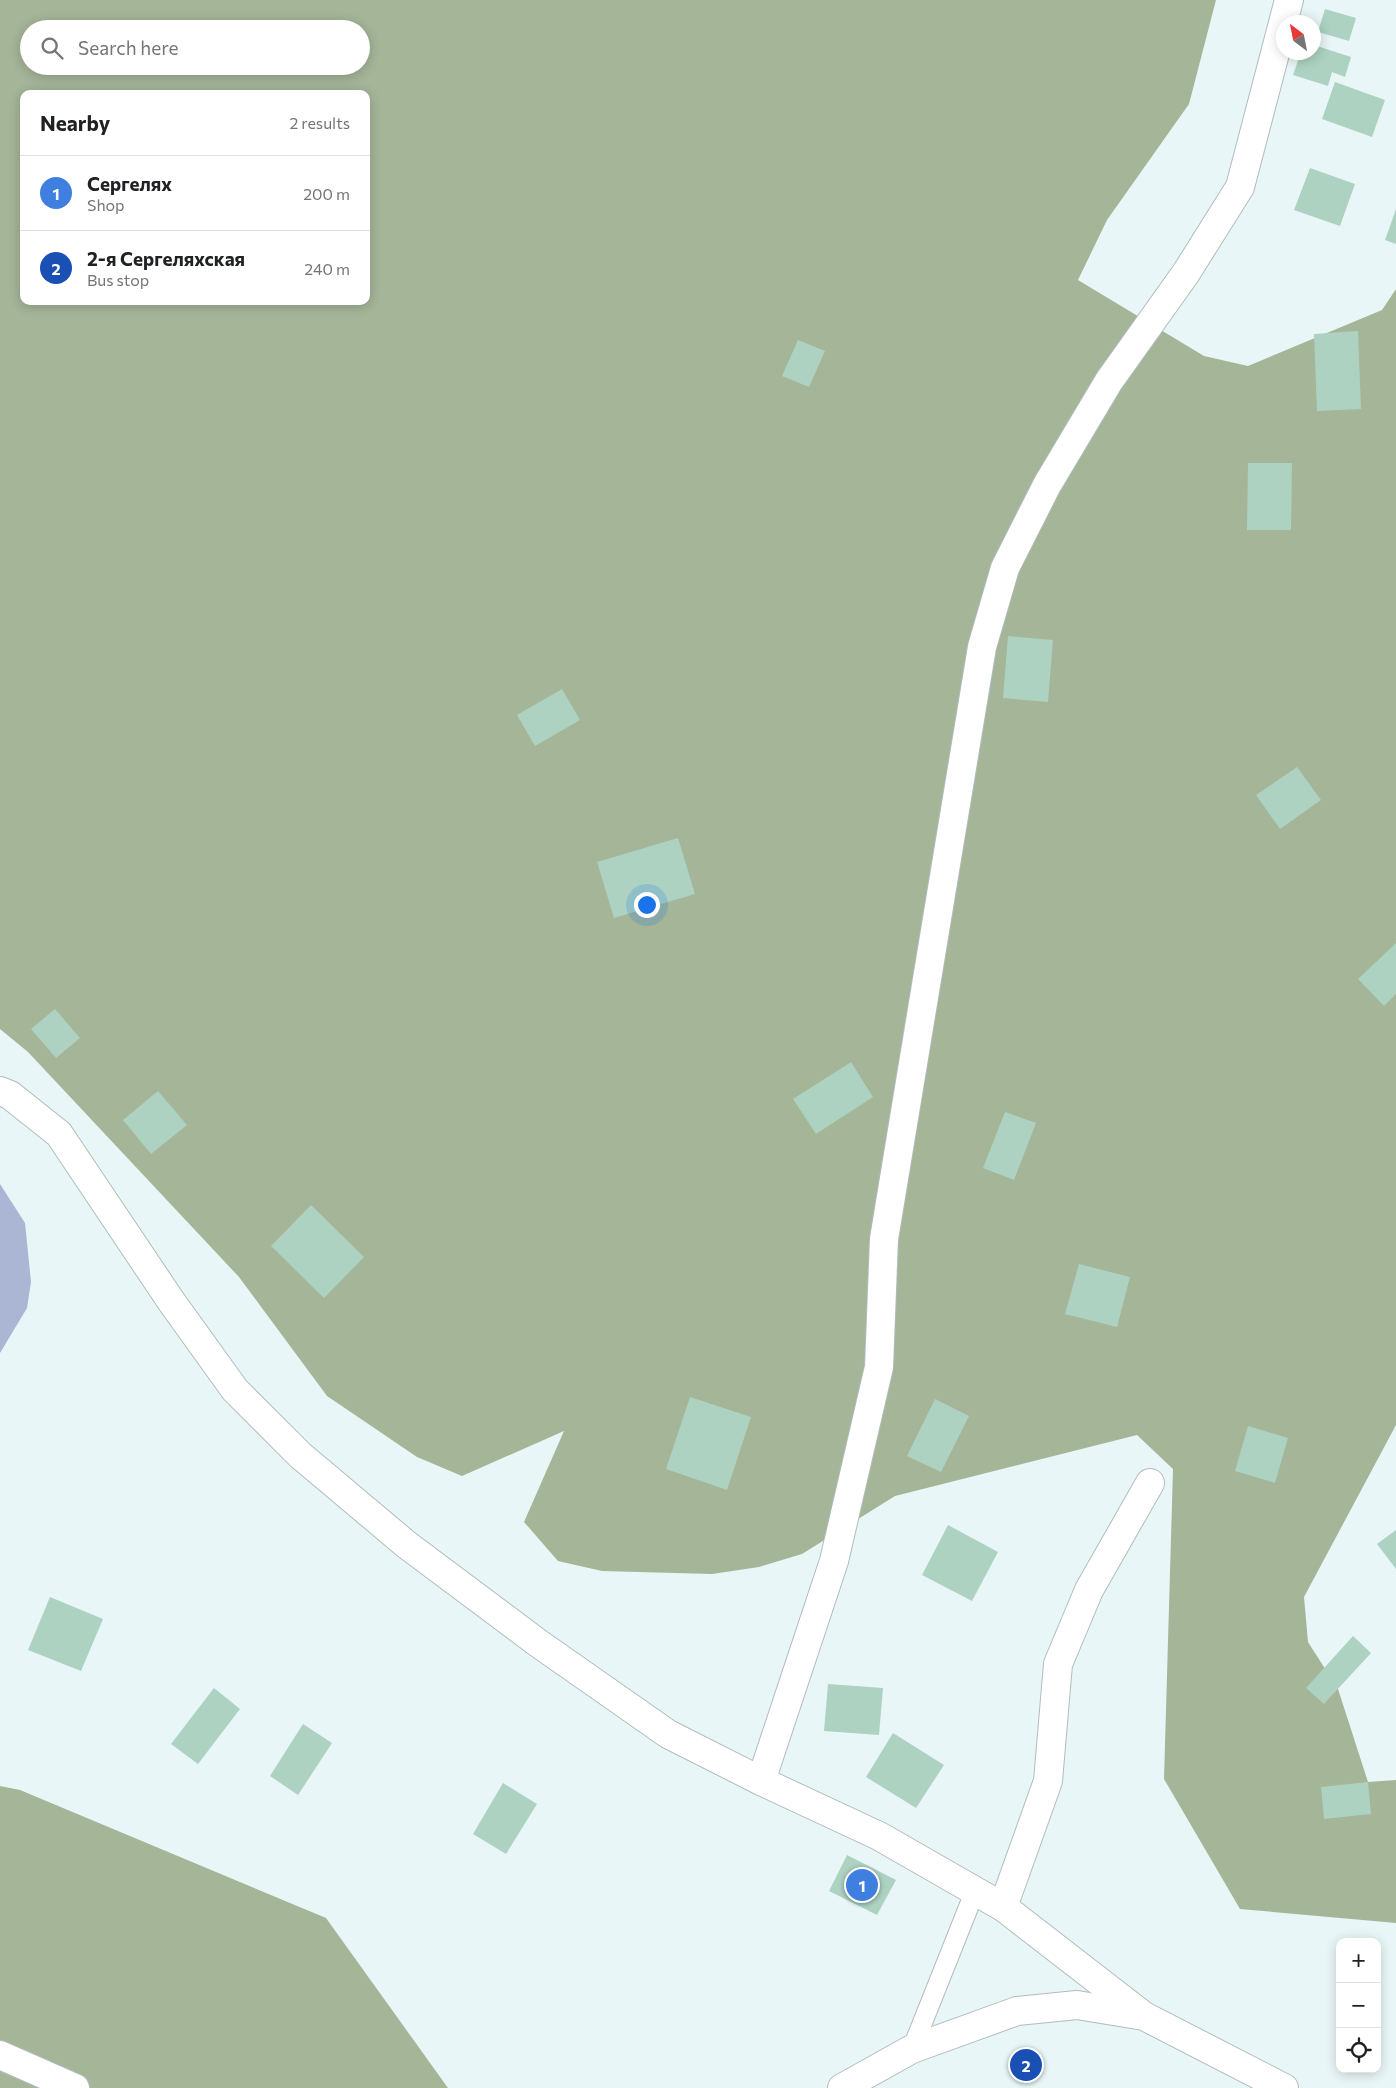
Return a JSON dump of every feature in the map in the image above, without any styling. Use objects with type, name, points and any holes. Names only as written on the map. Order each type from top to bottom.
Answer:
[{"type":"street","points":[[761,1781],[834,1561],[879,1367],[884,1239],[982,647],[1006,568],[1047,485],[1109,381],[1186,273],[1240,187],[1289,0]]},
{"type":"street","points":[[0,1091],[10,1095],[59,1134],[171,1301],[235,1390],[300,1455],[407,1544],[546,1649],[668,1734],[761,1781],[879,1836],[1003,1907],[1144,2016],[1284,2088]]},
{"type":"street","points":[[1003,1907],[1048,1781],[1058,1664],[1089,1590],[1150,1483]]},
{"type":"street","points":[[842,2088],[912,2049],[1018,2011],[1078,2005],[1144,2016]]},
{"type":"street","points":[[0,2055],[75,2088]]},
{"type":"lane","points":[[912,2049],[975,1891]]},
{"type":"green space","points":[[0,0],[1216,0],[1189,104],[1107,220],[1078,280],[1204,356],[1248,366],[1382,310],[1396,289],[1396,1425],[1304,1597],[1308,1642],[1338,1689],[1368,1782],[1396,1780],[1396,1923],[1240,1909],[1164,1779],[1173,1469],[1137,1435],[895,1496],[802,1554],[759,1567],[712,1574],[602,1571],[558,1561],[524,1522],[564,1431],[462,1476],[417,1457],[327,1396],[239,1277],[28,1052],[0,1029]]},
{"type":"green space","points":[[0,1786],[20,1790],[326,1918],[448,2088],[0,2088]]},
{"type":"water","points":[[0,1184],[25,1223],[31,1282],[27,1308],[0,1353]]},
{"type":"building","points":[[1325,9],[1356,18],[1349,41],[1321,33],[1321,22]]},
{"type":"building","points":[[1321,47],[1351,57],[1345,77],[1332,72],[1328,86],[1293,75],[1298,60],[1321,60]]},
{"type":"building","points":[[1335,82],[1385,100],[1372,137],[1322,119]]},
{"type":"building","points":[[1310,168],[1355,184],[1340,226],[1294,210]]},
{"type":"building","points":[[1396,209],[1396,244],[1385,240]]},
{"type":"building","points":[[1358,331],[1361,409],[1317,411],[1314,334]]},
{"type":"building","points":[[798,340],[825,351],[809,387],[782,376]]},
{"type":"building","points":[[1248,463],[1292,463],[1291,530],[1247,530]]},
{"type":"building","points":[[1008,636],[1053,640],[1048,702],[1003,698]]},
{"type":"building","points":[[562,689],[580,720],[535,746],[517,715]]},
{"type":"building","points":[[1297,767],[1321,800],[1280,829],[1256,795]]},
{"type":"building","points":[[678,838],[695,894],[614,918],[597,862]]},
{"type":"building","points":[[1396,943],[1396,994],[1384,1006],[1358,979]]},
{"type":"building","points":[[55,1009],[80,1038],[56,1058],[31,1029]]},
{"type":"building","points":[[851,1062],[873,1097],[816,1134],[793,1099]]},
{"type":"building","points":[[158,1091],[187,1125],[151,1154],[123,1120]]},
{"type":"building","points":[[1005,1112],[1036,1123],[1014,1180],[983,1168]]},
{"type":"building","points":[[311,1205],[364,1257],[324,1298],[271,1246]]},
{"type":"building","points":[[1079,1264],[1130,1277],[1117,1327],[1065,1314]]},
{"type":"building","points":[[690,1397],[751,1417],[727,1490],[666,1469]]},
{"type":"building","points":[[935,1399],[969,1416],[941,1472],[907,1456]]},
{"type":"building","points":[[1248,1426],[1288,1438],[1275,1483],[1235,1471]]},
{"type":"building","points":[[948,1525],[998,1552],[972,1601],[922,1575]]},
{"type":"building","points":[[1396,1530],[1396,1569],[1377,1544]]},
{"type":"building","points":[[50,1597],[103,1619],[81,1671],[28,1650]]},
{"type":"building","points":[[1353,1636],[1371,1653],[1324,1704],[1306,1688]]},
{"type":"building","points":[[828,1684],[883,1688],[879,1735],[824,1731]]},
{"type":"building","points":[[214,1688],[240,1709],[198,1764],[171,1744]]},
{"type":"building","points":[[303,1724],[332,1743],[298,1795],[270,1776]]},
{"type":"building","points":[[893,1733],[944,1765],[916,1808],[866,1777]]},
{"type":"building","points":[[1368,1782],[1371,1814],[1324,1819],[1321,1787]]},
{"type":"building","points":[[503,1783],[537,1804],[506,1854],[473,1834]]},
{"type":"building","points":[[847,1855],[896,1880],[877,1915],[829,1891]]},
{"type":"place","name":"Сергелях","points":[[862,1885]]},
{"type":"place","name":"2-я Сергеляхская","points":[[1026,2065]]}]
